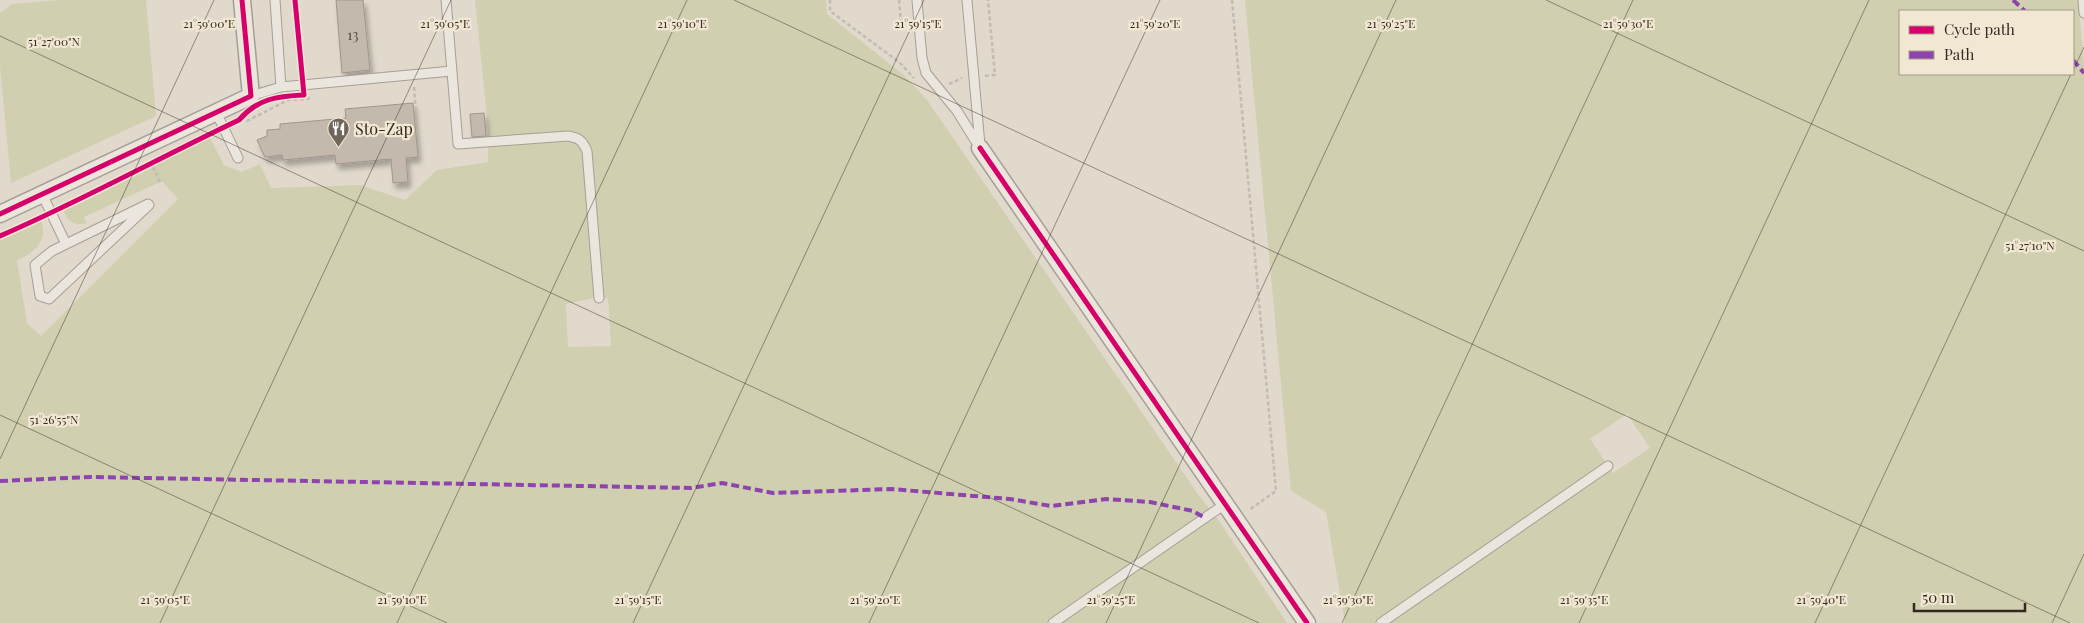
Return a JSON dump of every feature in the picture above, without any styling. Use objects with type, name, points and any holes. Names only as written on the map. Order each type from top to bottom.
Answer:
[{"type":"street","points":[[0,214],[251,96],[242,0]]},
{"type":"street","points":[[980,148],[1307,623]]},
{"type":"lane","points":[[275,0],[281,92]]},
{"type":"lane","points":[[446,0],[458,144],[568,136],[578,138],[583,142],[587,150],[599,298]]},
{"type":"lane","points":[[917,0],[922,58],[926,73],[957,111],[980,148]]},
{"type":"lane","points":[[967,0],[980,148]]},
{"type":"lane","points":[[2083,0],[2084,12]]},
{"type":"lane","points":[[251,96],[281,92],[303,86],[452,71]]},
{"type":"lane","points":[[216,112],[238,158]]},
{"type":"lane","points":[[42,194],[66,244]]},
{"type":"lane","points":[[149,205],[49,299],[40,296],[35,265],[52,251],[66,244],[149,205]]},
{"type":"lane","points":[[1381,623],[1608,466]]},
{"type":"lane","points":[[1053,623],[1223,501]]},
{"type":"path","points":[[830,0],[830,11],[899,62],[916,80]]},
{"type":"path","points":[[899,0],[901,22]]},
{"type":"path","points":[[1232,0],[1276,491],[1236,520]]},
{"type":"path","points":[[281,92],[304,95],[303,86]]},
{"type":"path","points":[[223,127],[239,120],[246,112]]},
{"type":"path","points":[[148,155],[160,182]]},
{"type":"path","points":[[143,166],[159,158]]},
{"type":"green space","points":[[60,0],[146,0],[156,116],[11,183],[0,66],[0,13],[12,4]]},
{"type":"green space","points":[[475,0],[826,0],[827,14],[905,76],[927,100],[1200,497],[1217,518],[1287,623],[0,623],[0,239],[41,221],[43,234],[38,245],[29,254],[17,260],[27,323],[41,336],[178,199],[162,181],[84,217],[87,223],[75,223],[67,218],[64,210],[107,190],[128,176],[210,138],[224,165],[242,172],[260,164],[271,188],[360,185],[405,200],[437,170],[488,162],[488,128]],"holes":[[[594,298],[608,298],[611,346],[568,347],[566,304]]]},
{"type":"green space","points":[[1245,0],[2078,0],[2084,66],[2084,623],[1345,623],[1326,512],[1291,491]],"holes":[[[1627,414],[1650,448],[1613,473],[1590,439]]]},
{"type":"building","points":[[336,0],[363,0],[370,70],[342,73]]},
{"type":"building","name":"Sto-Zap","points":[[413,103],[418,157],[406,158],[408,182],[393,183],[391,159],[336,164],[335,155],[283,160],[282,155],[265,157],[257,140],[267,136],[267,130],[280,129],[280,124],[346,118],[345,109]]},
{"type":"building","points":[[484,113],[486,136],[472,137],[470,114]]},
{"type":"marked path","points":[[2013,0],[2024,10]]},
{"type":"marked path","points":[[2074,61],[2084,73]]},
{"type":"marked path","points":[[0,481],[91,477],[691,488],[722,483],[773,493],[891,489],[1010,499],[1051,506],[1106,499],[1150,502],[1193,511],[1205,518]]},
{"type":"cycle path","points":[[0,214],[251,96],[242,0]]},
{"type":"cycle path","points":[[0,236],[239,120],[260,103],[285,96],[304,95],[295,0]]},
{"type":"cycle path","points":[[980,148],[1307,623]]},
{"type":"place","name":"Sto-Zap","points":[[339,148]]}]
